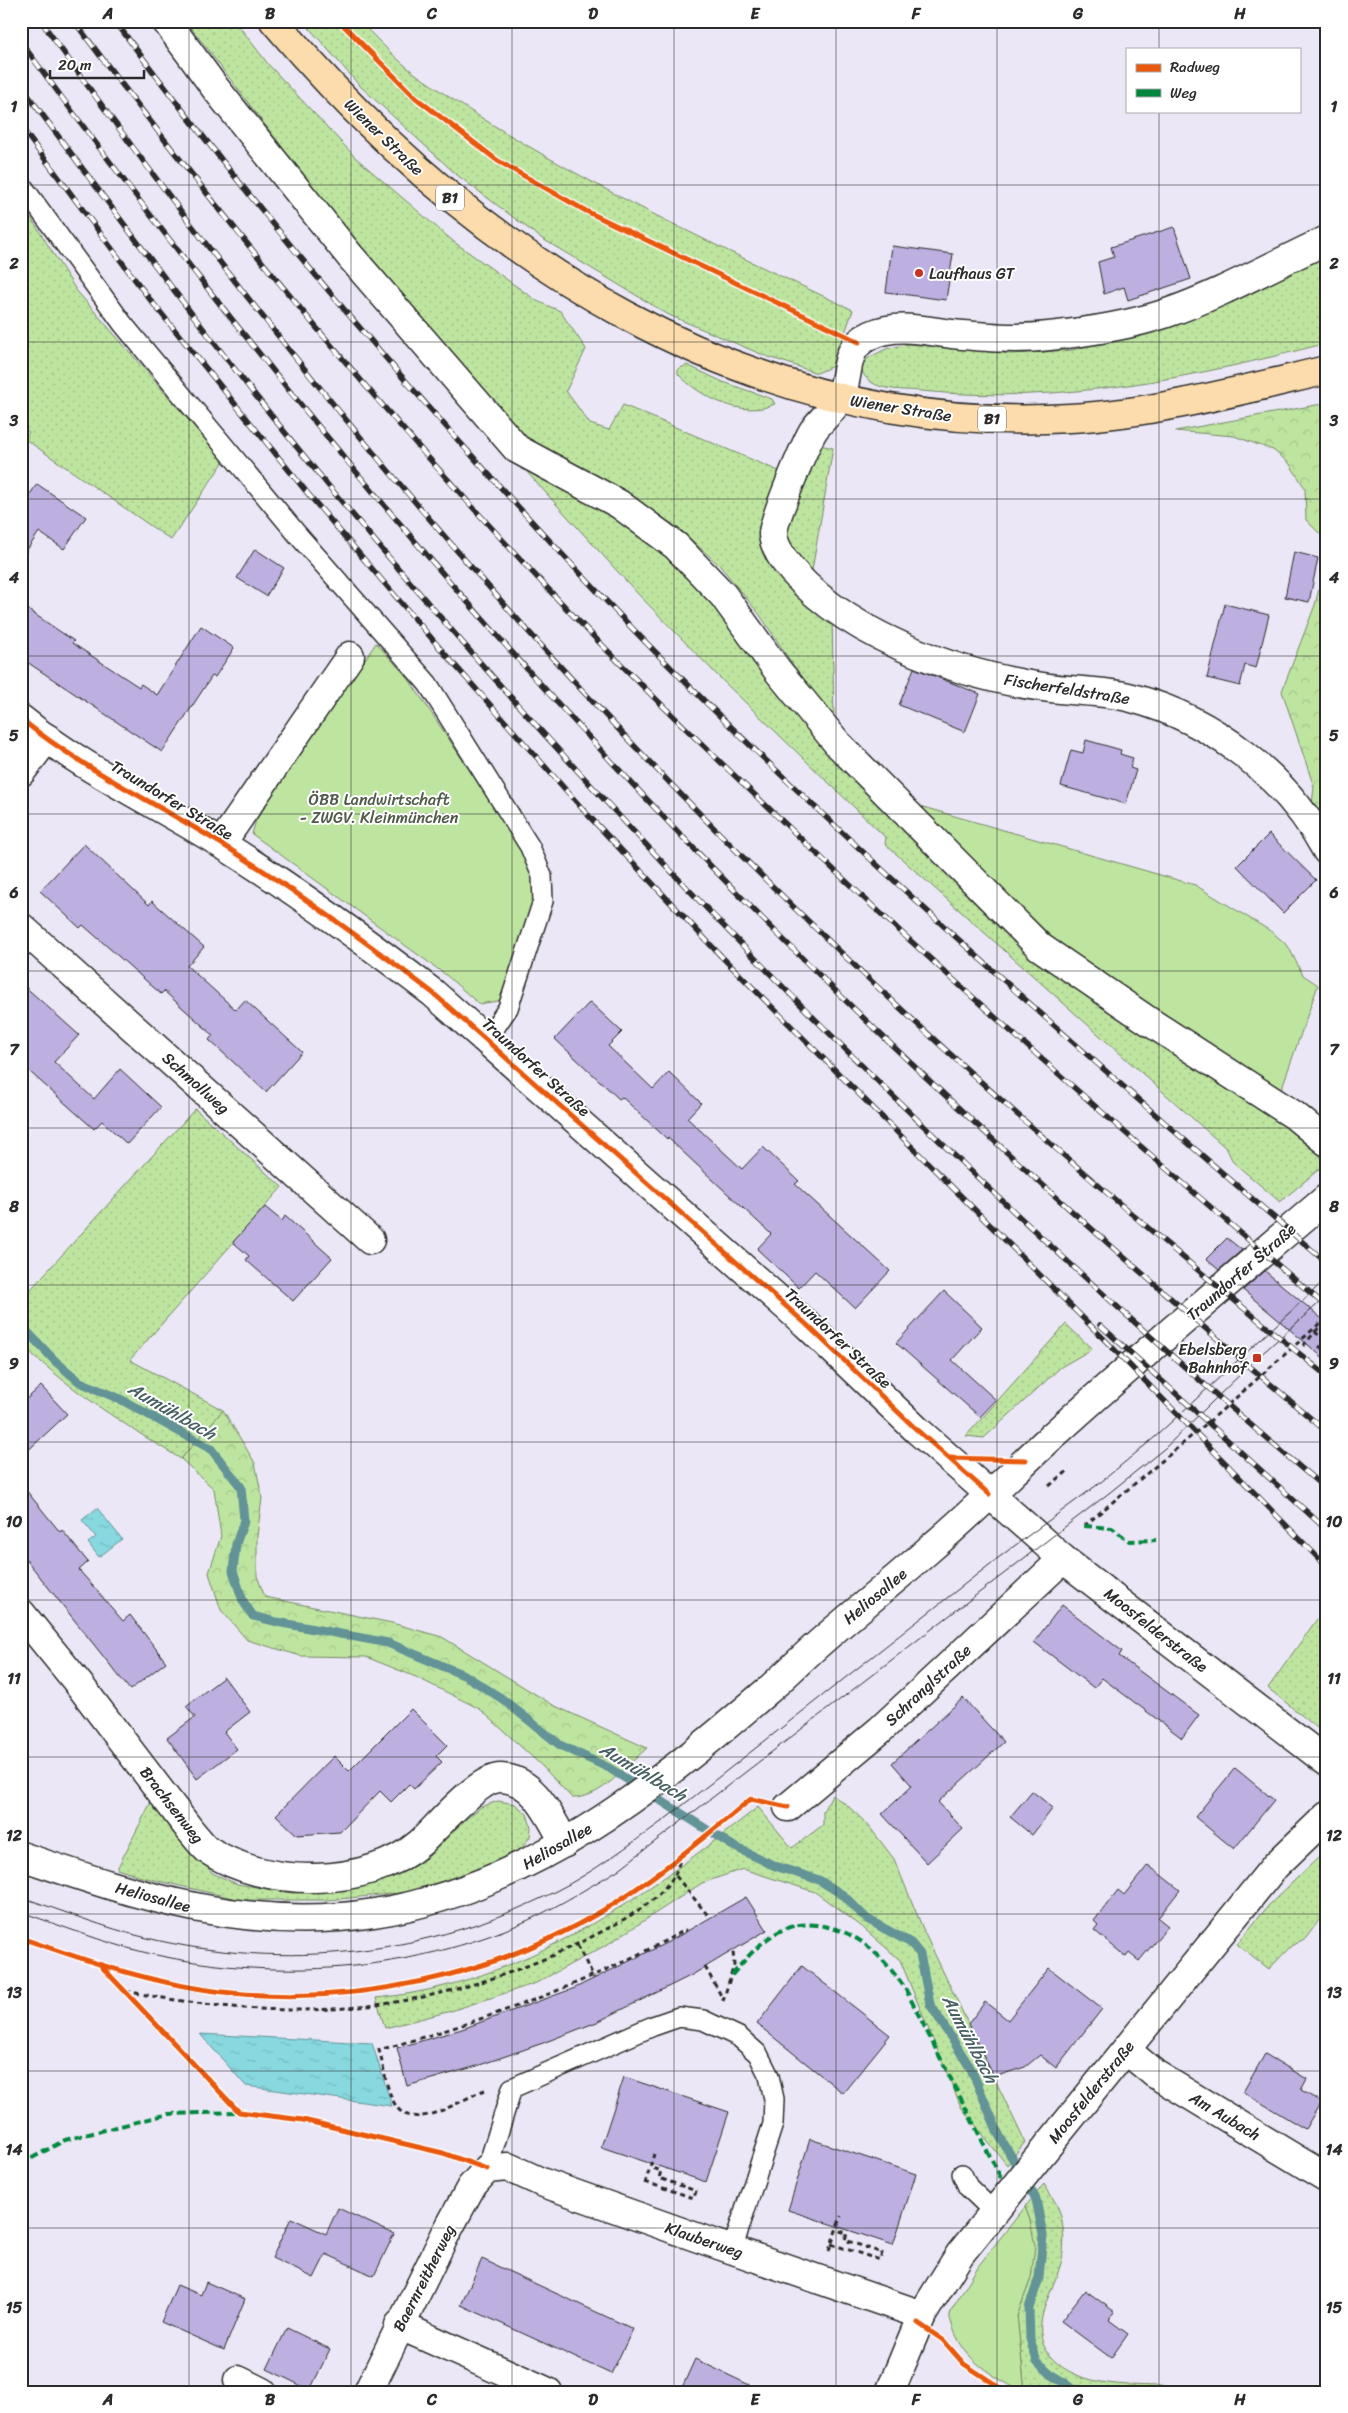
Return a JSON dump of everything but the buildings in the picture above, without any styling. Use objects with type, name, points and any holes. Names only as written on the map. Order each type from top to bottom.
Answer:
[{"type":"main road","name":"Wiener Straße","points":[[274,21],[315,69],[372,129],[434,185],[498,236],[552,272],[660,332],[734,365],[794,386],[891,409],[948,416],[1003,420],[1070,418],[1145,410],[1327,370]]},
{"type":"street","points":[[166,21],[216,89],[350,256],[517,449],[619,504],[651,526],[693,563],[723,595],[784,678],[838,744],[1040,947],[1150,1022],[1294,1114],[1327,1142]]},
{"type":"street","name":"Wiener Straße","points":[[840,398],[850,356],[859,342],[884,330],[901,328],[1004,337],[1046,336],[1122,324],[1163,314],[1198,301],[1327,240]]},
{"type":"street","name":"Fischerfeldstraße","points":[[840,398],[813,431],[794,473],[773,534],[780,555],[798,578],[823,601],[870,630],[922,655],[963,668],[1043,688],[1090,691],[1129,697],[1163,708],[1191,721],[1222,738],[1262,769],[1287,793],[1313,825],[1327,851]]},
{"type":"street","name":"Traundorfer Straße","points":[[221,844],[350,656]]},
{"type":"street","name":"Traundorfer Straße","points":[[21,719],[47,738],[221,844],[374,948],[434,993],[806,1324],[917,1430],[989,1494],[1098,1395],[1327,1198]]},
{"type":"street","points":[[21,772],[47,738]]},
{"type":"street","name":"Schmollweg","points":[[21,927],[370,1240]]},
{"type":"street","name":"Moosfelderstraße","points":[[989,1494],[1064,1559],[1327,1762]]},
{"type":"street","name":"Heliosallee","points":[[21,1856],[109,1886],[185,1907],[238,1915],[316,1918],[374,1913],[444,1897],[512,1871],[565,1842],[629,1801],[767,1691],[822,1640],[935,1545],[989,1494]]},
{"type":"street","name":"Schranglstraße","points":[[788,1807],[880,1730],[1064,1559]]},
{"type":"street","name":"Brachsenweg","points":[[21,1613],[78,1683],[190,1830],[207,1849],[232,1863],[267,1874],[309,1879],[356,1874],[395,1860],[419,1844],[481,1785],[500,1777],[519,1782],[536,1795],[565,1842]]},
{"type":"street","name":"Moosfelderstraße","points":[[890,2392],[922,2314],[960,2254],[1275,1866],[1327,1816]]},
{"type":"street","name":"Am Aubach","points":[[1126,2050],[1155,2074],[1327,2178]]},
{"type":"street","name":"Klauberweg","points":[[487,2169],[508,2168],[541,2182],[732,2250],[922,2314]]},
{"type":"street","name":"Baernreitherweg","points":[[368,2392],[399,2325],[449,2227],[471,2187],[487,2169]]},
{"type":"street","points":[[399,2325],[548,2392]]},
{"type":"street","points":[[238,2380],[262,2392]]},
{"type":"lane","points":[[21,184],[123,324],[297,534],[428,684],[530,847],[542,876],[543,901],[508,1008],[487,1039]]},
{"type":"lane","points":[[487,2169],[512,2088],[653,2026],[680,2017],[703,2020],[739,2037],[758,2054],[769,2076],[774,2099],[774,2124],[732,2250]]},
{"type":"lane","points":[[962,2174],[968,2187],[994,2212]]},
{"type":"path","points":[[1303,1346],[1327,1318]]},
{"type":"path","points":[[1084,1526],[1212,1419],[1327,1318]]},
{"type":"path","points":[[1315,1332],[1327,1342]]},
{"type":"path","points":[[1319,1346],[1327,1352]]},
{"type":"path","points":[[1050,1486],[1069,1470]]},
{"type":"path","points":[[126,1991],[181,2003],[290,2012],[351,2009],[403,2002],[453,1991],[511,1973],[577,1945],[655,1898],[675,1876],[682,1854]]},
{"type":"path","points":[[675,1876],[710,1918]]},
{"type":"path","points":[[512,2088],[498,2085],[431,2114],[418,2117],[412,2116],[400,2110],[393,2100],[379,2050],[493,2016],[594,1977],[685,1930],[686,1932]]},
{"type":"path","points":[[577,1945],[594,1977]]},
{"type":"path","points":[[714,2024],[734,1965],[733,1952]]},
{"type":"path","points":[[706,1967],[723,1999]]},
{"type":"path","points":[[643,2189],[654,2154]]},
{"type":"path","points":[[645,2182],[694,2198],[696,2191],[659,2178],[661,2171],[650,2167]]},
{"type":"path","points":[[829,2251],[841,2216]]},
{"type":"path","points":[[831,2244],[880,2260],[882,2253],[845,2240],[848,2233],[836,2230]]},
{"type":"green space","points":[[186,21],[235,21],[268,64],[356,158],[454,242],[537,301],[560,311],[586,349],[566,391],[590,424],[609,430],[623,405],[781,472],[793,439],[833,448],[811,576],[832,616],[834,719],[793,665],[760,615],[721,567],[682,531],[627,492],[529,441],[326,205]]},
{"type":"green space","points":[[303,21],[359,21],[394,56],[417,75],[468,110],[521,142],[575,173],[685,230],[853,310],[833,366],[817,373],[763,355],[669,315],[541,238],[457,175],[359,85]]},
{"type":"green space","points":[[21,202],[76,290],[224,461],[171,540],[25,439],[29,432],[21,426]]},
{"type":"green space","points":[[1327,250],[1327,343],[1176,377],[1075,391],[1024,394],[973,394],[886,388],[871,382],[861,369],[868,358],[886,349],[909,344],[1011,354],[1073,350],[1151,328]]},
{"type":"green space","points":[[687,365],[723,382],[772,399],[775,404],[763,408],[749,409],[736,407],[710,398],[687,383],[678,374],[678,369]]},
{"type":"green space","points":[[1327,403],[1327,541],[1306,520],[1305,488],[1289,463],[1273,450],[1234,436],[1175,431]]},
{"type":"green space","points":[[525,470],[628,522],[658,545],[674,559],[704,593],[772,683],[1306,1138],[1320,1154],[1324,1165],[1280,1202],[1233,1162],[1227,1149],[885,844],[886,838],[721,679],[639,595]]},
{"type":"green space","points":[[1327,556],[1327,827],[1312,804],[1314,787],[1282,691],[1315,605]]},
{"type":"green space","name":"ÖBB Landwirtschaft - ZWGV. Kleinmünchen","points":[[376,643],[408,678],[524,852],[534,876],[536,899],[508,990],[498,1001],[479,1004],[446,975],[252,834],[256,820]]},
{"type":"green space","points":[[909,803],[1195,885],[1272,932],[1288,946],[1303,975],[1318,985],[1279,1096],[1077,964]]},
{"type":"green space","points":[[195,1109],[282,1187],[130,1360],[223,1410],[181,1459],[99,1407],[23,1346],[21,1300]]},
{"type":"green space","points":[[1066,1324],[1092,1349],[1061,1367],[984,1438],[966,1436]]},
{"type":"green space","points":[[223,1410],[255,1463],[262,1498],[257,1536],[257,1576],[265,1597],[392,1623],[442,1637],[553,1705],[647,1748],[603,1787],[583,1797],[572,1798],[543,1767],[480,1709],[416,1677],[366,1657],[301,1656],[247,1640],[221,1610],[209,1573],[221,1536],[214,1489],[181,1459]]},
{"type":"green space","points":[[1327,1605],[1327,1736],[1268,1688]]},
{"type":"green space","points":[[832,1795],[847,1805],[868,1825],[894,1859],[926,1936],[1025,2142],[1007,2165],[961,2107],[900,1960],[861,1926],[815,1892],[743,1869],[702,1883],[608,1944],[536,1983],[451,2011],[385,2028],[376,1998],[430,1989],[482,1975],[532,1955],[580,1931],[626,1903],[671,1872],[758,1807],[792,1848],[823,1825],[823,1811]]},
{"type":"green space","points":[[154,1796],[212,1873],[237,1884],[293,1893],[349,1888],[404,1872],[428,1857],[459,1825],[481,1807],[498,1801],[515,1804],[527,1814],[531,1827],[530,1837],[520,1850],[498,1862],[420,1891],[329,1900],[242,1900],[145,1878],[117,1869]]},
{"type":"green space","points":[[1327,1854],[1327,1909],[1306,1938],[1291,1946],[1269,1969],[1237,1944],[1269,1905],[1320,1856]]},
{"type":"green space","points":[[1044,2184],[1059,2210],[1064,2234],[1062,2259],[1041,2320],[1043,2344],[1050,2356],[1070,2372],[1101,2382],[1184,2387],[1217,2392],[1025,2392],[1017,2316],[1031,2278],[1030,2220],[1025,2207]]},
{"type":"green space","points":[[1025,2207],[1030,2220],[1035,2246],[1031,2278],[1017,2316],[1025,2392],[1022,2392],[975,2362],[959,2342],[949,2314],[979,2265]]},
{"type":"water","points":[[97,1508],[122,1539],[99,1557],[88,1543],[96,1537],[82,1520]]},
{"type":"water","points":[[200,2034],[372,2043],[392,2106],[246,2086]]},
{"type":"waterway","name":"Aumühlbach","points":[[21,1325],[55,1361],[80,1382],[122,1400],[211,1449],[241,1487],[244,1521],[236,1544],[233,1571],[243,1601],[253,1616],[388,1643],[466,1676],[501,1698],[560,1745],[609,1768],[733,1846],[775,1866],[819,1880],[843,1895],[867,1919],[911,1943],[920,1954],[930,2004],[971,2069],[999,2135],[1036,2199],[1043,2235],[1039,2278],[1029,2308],[1030,2339],[1037,2361],[1052,2375],[1075,2389],[1091,2392]]},
{"type":"tram line","points":[[21,1897],[147,1938],[199,1948],[251,1954],[304,1955],[356,1951],[407,1943],[458,1930],[508,1913],[556,1891],[598,1867],[664,1820],[998,1558],[1101,1482],[1155,1437],[1327,1278]]},
{"type":"tram line","points":[[21,1912],[97,1939],[143,1952],[189,1961],[236,1967],[284,1969],[331,1968],[378,1963],[425,1954],[471,1942],[542,1914],[618,1870],[1109,1493],[1165,1448],[1257,1358],[1327,1296]]},
{"type":"railway","points":[[41,21],[195,229],[356,432],[440,531],[613,724],[777,891],[929,1035],[1086,1175],[1327,1376]]},
{"type":"railway","points":[[74,21],[191,174],[312,323],[502,540],[604,647],[678,721],[866,900],[1095,1106],[1327,1307]]},
{"type":"railway","points":[[115,21],[236,179],[363,332],[495,481],[660,657],[782,776],[987,965],[1327,1263]]},
{"type":"railway","points":[[21,42],[171,242],[327,437],[489,627],[658,811],[818,974],[984,1131],[1068,1208],[1327,1432]]},
{"type":"railway","points":[[21,86],[171,287],[287,435],[442,619],[560,751],[681,881],[805,1009],[932,1133],[1061,1255],[1193,1374],[1327,1490]]},
{"type":"railway","points":[[21,127],[148,297],[309,495],[445,654],[588,815],[721,956],[1103,1338],[1327,1567]]},
{"type":"railway","points":[[1100,1325],[1327,1530]]},
{"type":"marked path","points":[[1084,1526],[1112,1528],[1129,1541],[1156,1540]]},
{"type":"marked path","points":[[732,1975],[750,1954],[771,1936],[794,1926],[813,1925],[832,1928],[845,1932],[868,1946],[887,1965],[905,1988],[1002,2180]]},
{"type":"marked path","points":[[21,2164],[65,2140],[168,2114],[239,2112]]},
{"type":"cycle path","points":[[339,21],[416,98],[498,161],[586,211],[859,342]]},
{"type":"cycle path","points":[[21,719],[44,737],[93,769],[220,843],[275,879],[433,993],[806,1324],[917,1430],[989,1494]]},
{"type":"cycle path","points":[[949,1458],[1026,1460]]},
{"type":"cycle path","points":[[21,1938],[73,1956],[151,1979],[205,1990],[232,1993],[280,1996],[328,1994],[376,1989],[423,1981],[470,1969],[516,1953],[560,1934],[602,1911],[622,1899],[678,1858],[751,1799],[788,1807]]},
{"type":"cycle path","points":[[102,1967],[239,2112],[303,2120],[443,2153],[487,2169]]},
{"type":"cycle path","points":[[918,2323],[943,2340],[964,2364],[1007,2392]]},
{"type":"place","name":"Laufhaus GT","points":[[919,273]]},
{"type":"place","name":"Ebelsberg Bahnhof","points":[[1257,1358]]}]
